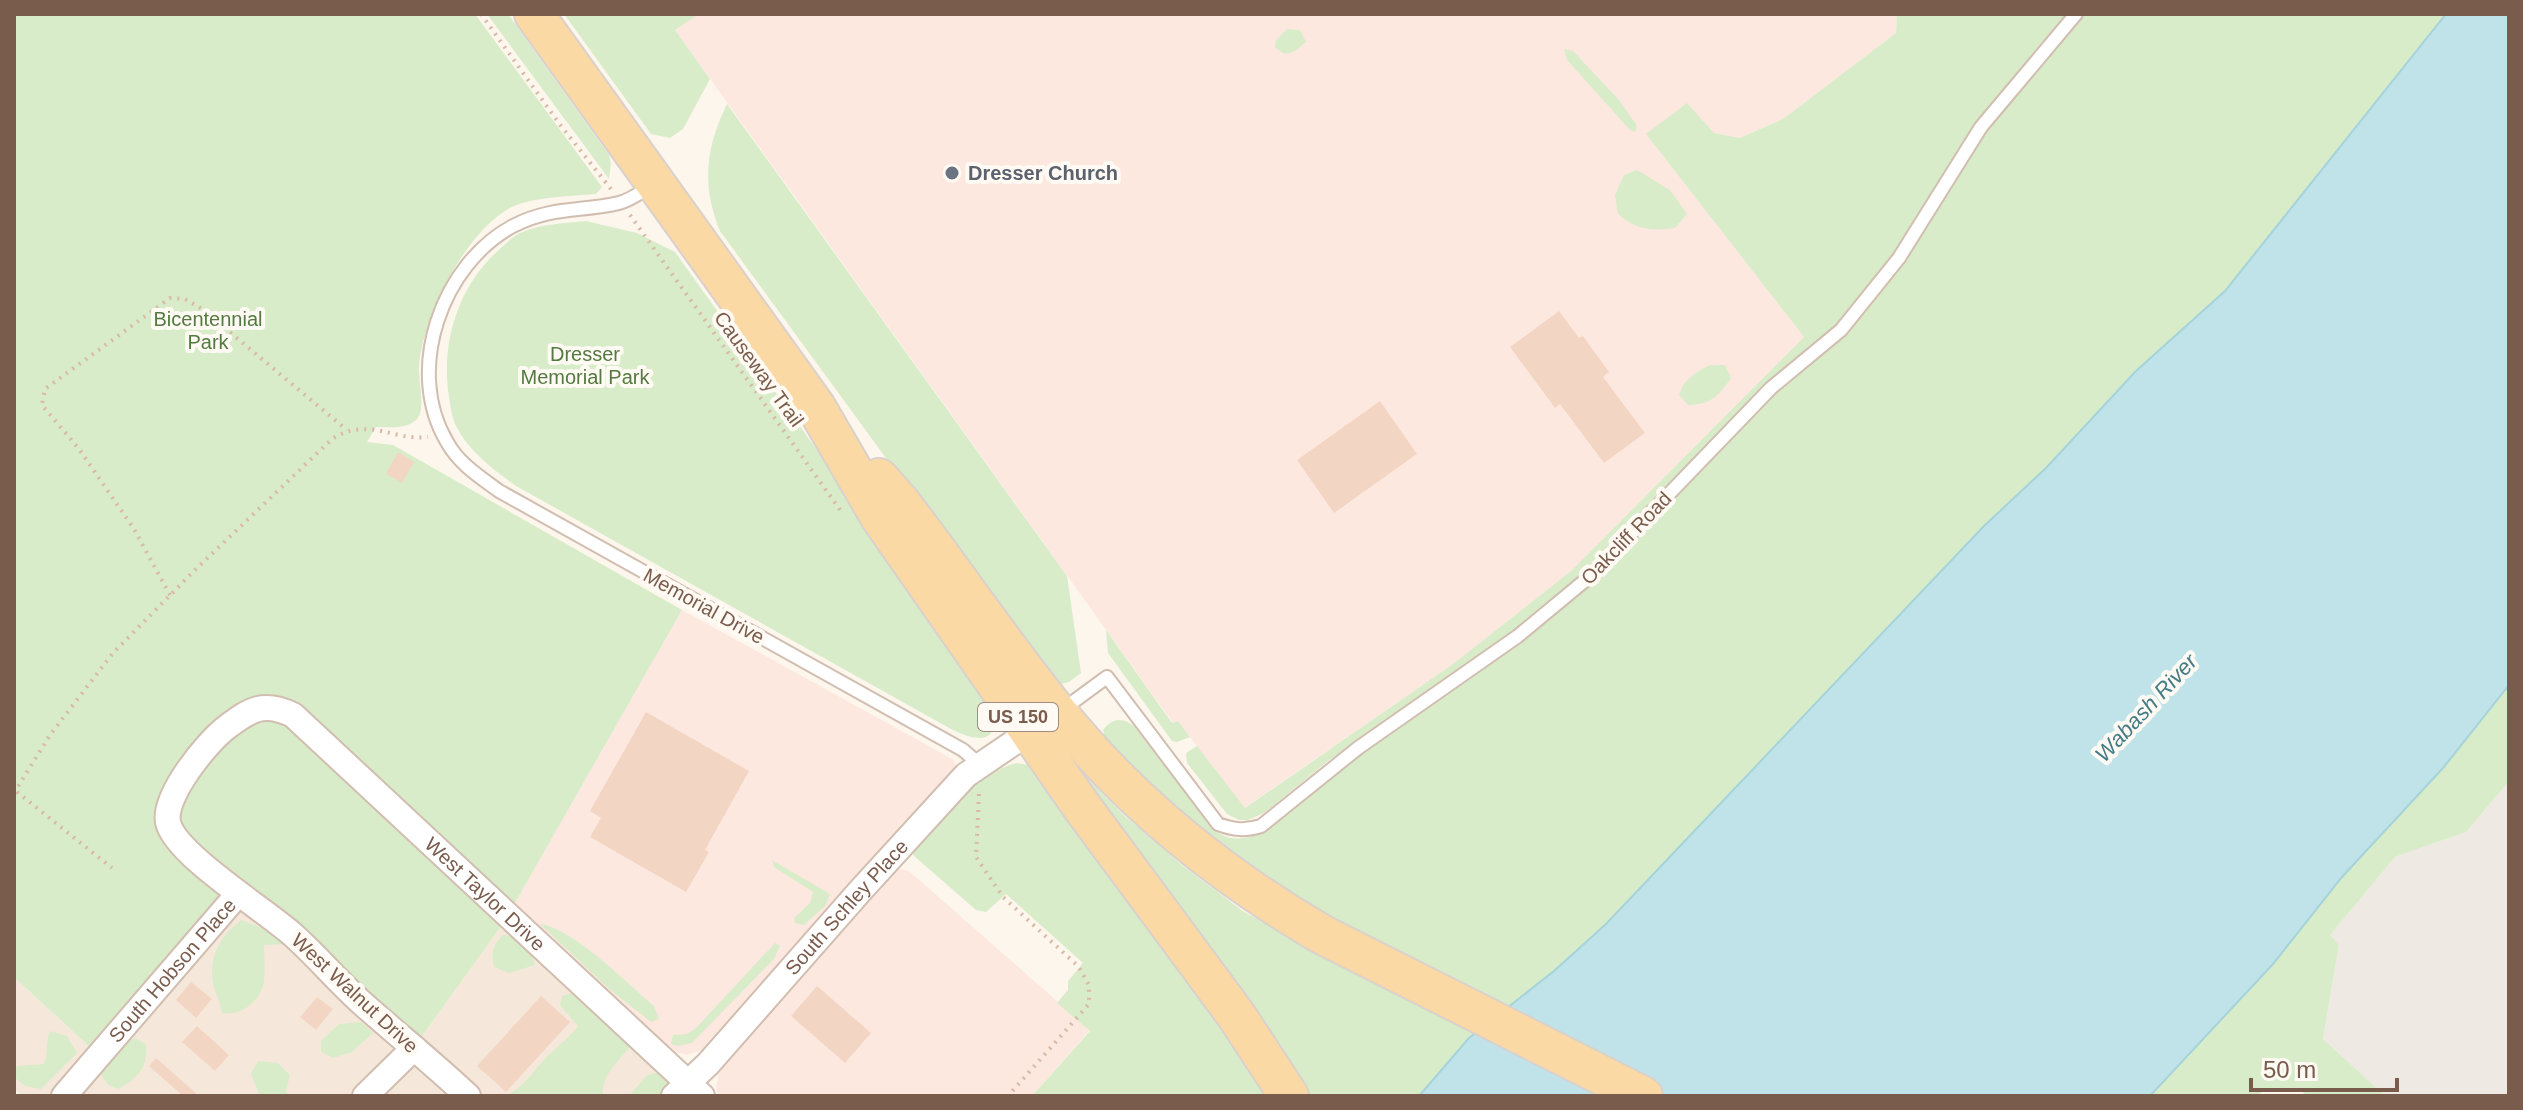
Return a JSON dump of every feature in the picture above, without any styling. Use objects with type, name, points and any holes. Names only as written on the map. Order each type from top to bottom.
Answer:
[{"type":"main road","name":"US 150","points":[[534,14],[816,407],[901,503],[1289,1096]]},
{"type":"main road","name":"US 150","points":[[1044,722],[1123,784],[1193,847],[1274,906],[1323,935],[1643,1096]]},
{"type":"street","name":"South Hobson Place","points":[[64,1096],[238,894],[179,842],[168,824],[168,805],[190,768],[208,746],[224,729],[260,707]]},
{"type":"street","name":"West Taylor Drive","points":[[260,707],[277,707],[293,715],[688,1091]]},
{"type":"street","name":"South Schley Place","points":[[688,1091],[708,1064],[938,803],[979,764],[1044,722]]},
{"type":"street","name":"West Walnut Drive","points":[[238,894],[292,933],[360,1001],[468,1096]]},
{"type":"street","points":[[365,1096],[414,1048]]},
{"type":"lane","name":"Oakcliff Road","points":[[1044,722],[1107,677],[1218,824],[1249,830],[1261,826],[1358,748],[1518,636],[1588,578],[1771,388],[1841,330],[1899,258],[1981,127],[2076,14]]},
{"type":"lane","points":[[621,203],[656,183]]},
{"type":"lane","name":"Memorial Drive","points":[[621,203],[568,208],[515,225],[492,239],[460,274],[438,319],[431,346],[431,403],[442,433],[461,462],[499,491],[963,750],[979,764]]},
{"type":"path","name":"Causeway Trail","points":[[481,14],[621,203],[844,515]]},
{"type":"path","points":[[170,595],[134,529],[79,449],[42,405],[45,389],[170,298],[185,299],[202,309],[347,430]]},
{"type":"path","points":[[112,868],[15,793],[50,735],[104,664],[170,595],[332,439],[347,430],[383,430],[415,438],[442,433]]},
{"type":"path","points":[[979,764],[976,857],[1003,897],[1079,967],[1089,985],[1089,1004],[1008,1096]]},
{"type":"shaded area","points":[[699,14],[1897,14],[1896,33],[1783,119],[1740,138],[1714,133],[1646,134],[1804,337],[1571,571],[1453,664],[1244,808],[1178,721],[1173,723],[675,30]]},
{"type":"shaded area","points":[[682,610],[954,760],[955,765],[955,770],[708,1048],[687,1055],[667,1050],[511,910]]},
{"type":"shaded area","points":[[2509,781],[2509,1093],[2507,1096],[2385,1096],[2323,1040],[2339,945],[2329,935],[2395,857],[2466,832]]},
{"type":"shaded area","points":[[896,868],[909,871],[1090,1030],[1032,1096],[719,1096],[716,1087],[720,1068]]},
{"type":"shaded area","points":[[242,906],[402,1044],[355,1096],[71,1096]]},
{"type":"shaded area","points":[[507,918],[675,1080],[665,1096],[475,1096],[417,1043]]},
{"type":"shaded area","points":[[14,977],[93,1050],[52,1096],[22,1096],[14,1089]]},
{"type":"shaded area","points":[[417,1062],[460,1096],[374,1096],[394,1074]]},
{"type":"green space","name":"Bicentennial Park","points":[[14,14],[475,14],[602,187],[596,194],[530,201],[512,207],[495,218],[479,235],[450,276],[429,323],[419,366],[420,415],[413,423],[403,426],[376,427],[367,442],[393,445],[682,610],[511,910],[299,714],[256,703],[162,804],[230,896],[93,1050],[14,977]]},
{"type":"green space","points":[[487,14],[508,14],[609,155],[609,179]]},
{"type":"green space","points":[[564,14],[699,14],[675,30],[710,79],[683,129],[670,138],[651,134]]},
{"type":"green space","points":[[1897,14],[2068,14],[1980,121],[1896,252],[1867,290],[1833,327],[1782,369],[1586,571],[1529,622],[1328,761],[1264,813],[1248,820],[1239,820],[1227,814],[1187,763],[1186,753],[1197,746],[1245,808],[1453,664],[1571,571],[1804,337],[1646,134],[1687,103],[1714,133],[1740,138],[1783,119],[1896,33]]},
{"type":"green space","points":[[2082,14],[2446,14],[2225,291],[2136,371],[2046,468],[1984,526],[1606,924],[1509,1006],[1350,928],[1259,875],[1180,812],[1106,742],[1103,730],[1110,723],[1122,720],[1130,723],[1212,828],[1231,838],[1251,836],[1265,831],[1356,753],[1519,644],[1590,586],[1773,395],[1842,334],[1878,295],[1983,132]]},
{"type":"green space","points":[[1287,29],[1300,30],[1306,42],[1285,54],[1275,48],[1276,40]]},
{"type":"green space","points":[[1564,49],[1573,51],[1620,101],[1637,126],[1635,132],[1567,60]]},
{"type":"green space","points":[[727,104],[1067,576],[1081,673],[1069,682],[1057,685],[1046,677],[720,231],[710,198],[708,166],[714,136]]},
{"type":"green space","points":[[1637,170],[1670,190],[1687,214],[1675,228],[1644,228],[1618,214],[1615,195],[1624,175]]},
{"type":"green space","name":"Dresser Memorial Park","points":[[586,221],[637,233],[675,252],[991,701],[994,725],[987,736],[972,737],[951,729],[516,486],[468,444],[453,417],[447,370],[451,331],[465,295],[487,262],[517,234],[544,226]]},
{"type":"green space","points":[[1710,365],[1725,365],[1731,378],[1713,398],[1688,405],[1679,395],[1681,389],[1691,377]]},
{"type":"green space","points":[[1106,630],[1172,723],[1178,721],[1190,737],[1172,741],[1108,653]]},
{"type":"green space","points":[[2509,685],[2509,781],[2466,832],[2395,857],[2330,935],[2339,945],[2323,1039],[2385,1096],[2307,1096],[2298,1088],[2264,1091],[2256,1096],[2150,1096],[2342,876],[2443,768]]},
{"type":"green space","points":[[276,714],[507,918],[417,1043],[184,838],[177,806],[188,780],[243,722]]},
{"type":"green space","points":[[1016,763],[1030,765],[1167,948],[1265,1096],[1032,1096],[1090,1031],[1057,1003],[1068,990],[1068,981],[1083,963],[1006,894],[986,912],[976,910],[914,856],[911,847],[971,786]]},
{"type":"green space","points":[[1073,764],[1126,817],[1183,866],[1244,912],[1477,1031],[1419,1096],[1308,1096],[1250,1006]]},
{"type":"green space","points":[[772,860],[830,894],[826,905],[804,925],[795,923],[794,918],[810,903],[813,892],[774,867]]},
{"type":"green space","points":[[241,920],[275,933],[284,944],[264,945],[263,986],[252,1003],[235,1013],[222,1013],[212,980],[212,967],[224,937]]},
{"type":"green space","points":[[540,924],[568,935],[600,958],[654,1006],[659,1019],[651,1022],[609,989]]},
{"type":"green space","points":[[503,935],[525,944],[535,965],[509,973],[494,967],[493,950]]},
{"type":"green space","points":[[775,943],[780,946],[774,959],[692,1043],[671,1044],[673,1035],[687,1034],[696,1028]]},
{"type":"green space","points":[[572,993],[620,1031],[630,1047],[607,1076],[603,1096],[505,1096],[525,1082],[578,1026],[560,1005],[562,996]]},
{"type":"green space","points":[[361,1022],[373,1033],[352,1052],[333,1058],[321,1052],[321,1041],[339,1024]]},
{"type":"green space","points":[[50,1031],[67,1036],[77,1053],[41,1089],[25,1086],[14,1077],[17,1066],[44,1064]]},
{"type":"green space","points":[[135,1038],[146,1044],[141,1071],[118,1089],[108,1085],[101,1074],[107,1062]]},
{"type":"green space","points":[[258,1061],[278,1063],[290,1075],[286,1091],[289,1096],[260,1096],[251,1074]]},
{"type":"green space","points":[[661,1072],[668,1081],[660,1096],[629,1096],[647,1075]]},
{"type":"water","name":"Wabash River","points":[[2446,14],[2509,14],[2509,685],[2443,768],[2342,877],[2273,964],[2150,1096],[1419,1096],[1469,1038],[1554,971],[1606,924],[1984,526],[2046,468],[2136,371],[2225,291]]},
{"type":"building","points":[[1559,311],[1579,338],[1583,336],[1609,372],[1603,377],[1645,433],[1604,463],[1560,404],[1555,408],[1510,347]]},
{"type":"building","points":[[1380,401],[1417,454],[1334,513],[1297,460]]},
{"type":"building","points":[[398,452],[414,462],[402,483],[386,474]]},
{"type":"building","points":[[646,712],[749,771],[705,850],[709,852],[686,892],[590,837],[601,818],[590,811]]},
{"type":"building","points":[[191,982],[212,999],[196,1018],[176,1000]]},
{"type":"building","points":[[817,986],[871,1033],[845,1063],[791,1016]]},
{"type":"building","points":[[541,996],[570,1022],[506,1092],[477,1066]]},
{"type":"building","points":[[317,997],[333,1009],[316,1030],[300,1017]]},
{"type":"building","points":[[197,1026],[229,1055],[215,1071],[182,1042]]},
{"type":"building","points":[[156,1058],[196,1093],[183,1096],[149,1066]]},
{"type":"place","name":"Dresser Church","points":[[952,173]]}]
